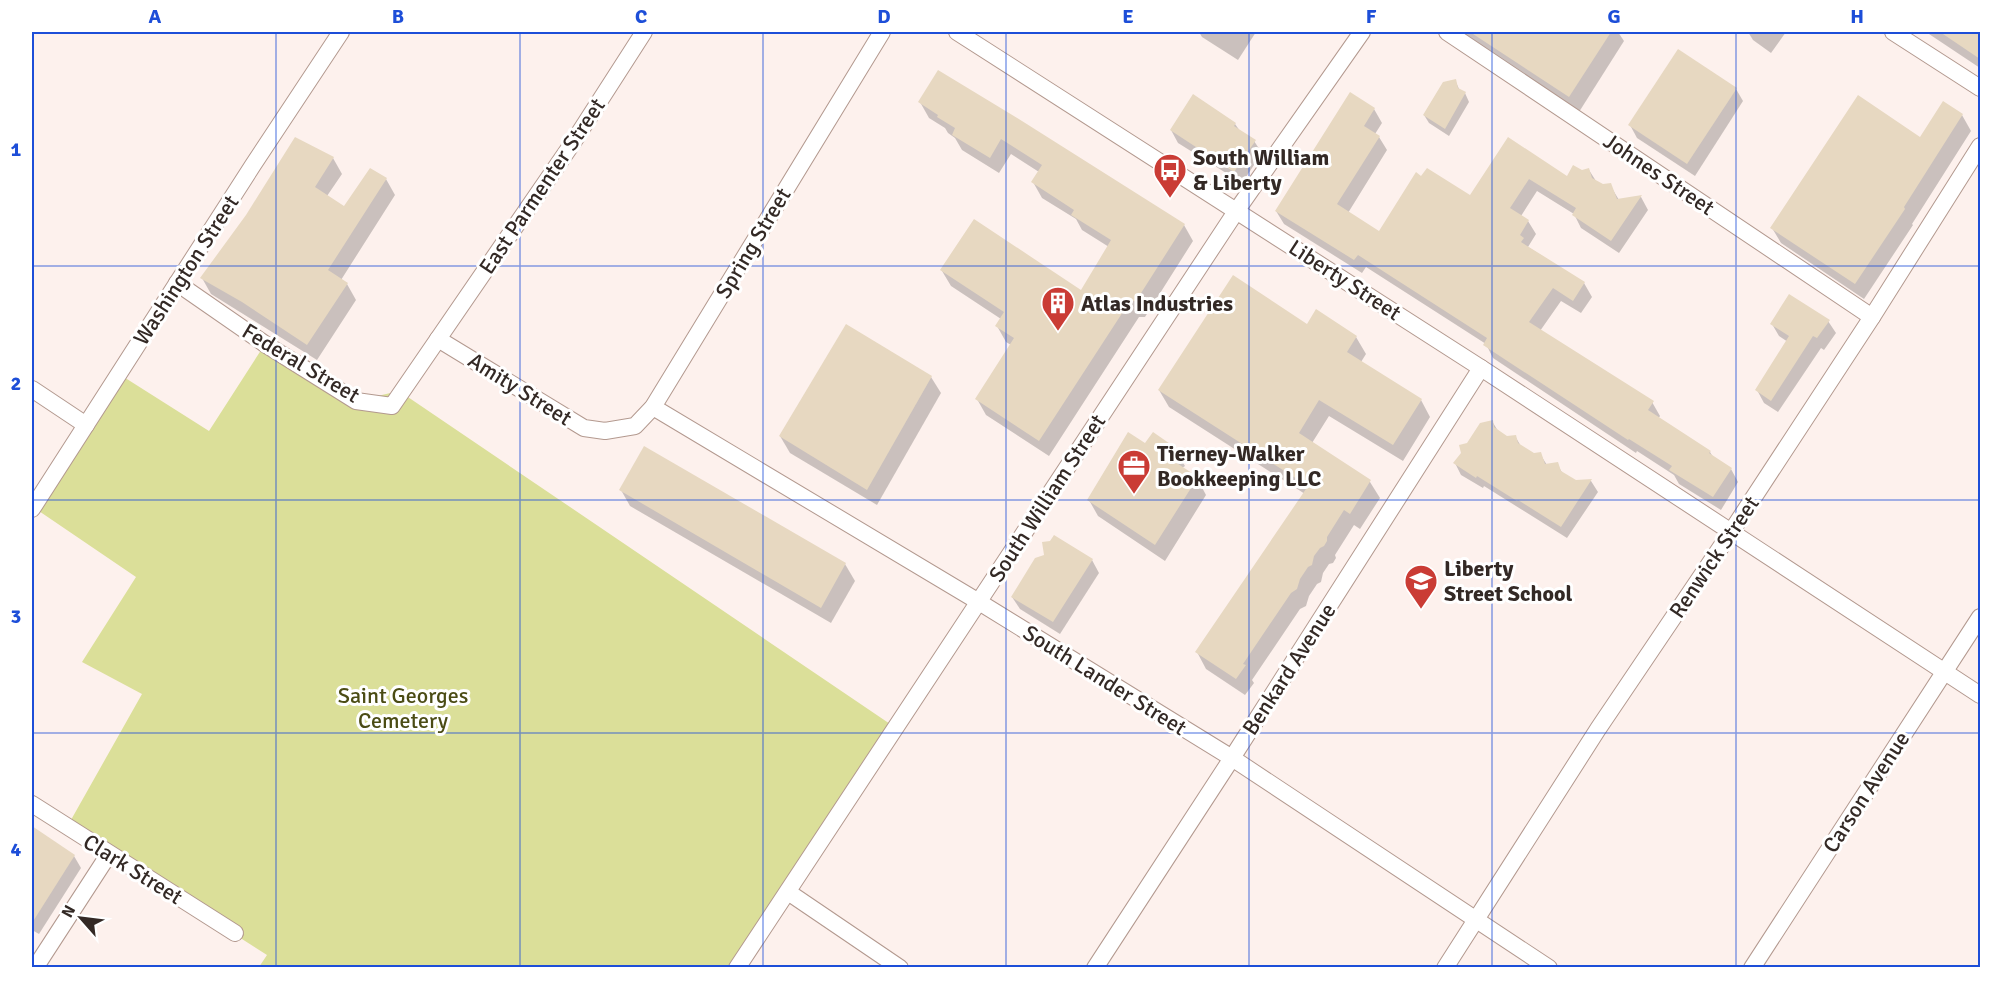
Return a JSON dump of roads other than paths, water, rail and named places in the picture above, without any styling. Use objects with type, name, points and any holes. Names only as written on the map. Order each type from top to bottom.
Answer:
[{"type":"street","name":"Washington Street","points":[[32,509],[341,32]]},
{"type":"street","name":"East Parmenter Street","points":[[438,339],[572,144],[644,32]]},
{"type":"street","name":"Spring Street","points":[[605,431],[635,426],[653,407],[882,32]]},
{"type":"street","name":"Liberty Street","points":[[957,32],[1481,368],[1980,695]]},
{"type":"street","name":"South William Street","points":[[737,968],[1237,210],[1362,32]]},
{"type":"street","name":"Johnes Street","points":[[1447,32],[1872,316]]},
{"type":"street","points":[[1893,32],[1980,88]]},
{"type":"street","name":"Renwick Street","points":[[1445,968],[1598,729],[1731,532],[1872,316],[1980,146]]},
{"type":"street","name":"Federal Street","points":[[177,284],[265,344],[356,401],[392,406],[438,339]]},
{"type":"street","name":"Amity Street","points":[[438,339],[584,428],[605,431]]},
{"type":"street","name":"Benkard Avenue","points":[[1095,968],[1481,368]]},
{"type":"street","points":[[32,388],[86,425]]},
{"type":"street","name":"South Lander Street","points":[[653,407],[979,602],[1232,758],[1549,968]]},
{"type":"street","name":"Carson Avenue","points":[[1752,968],[1980,617]]},
{"type":"street","name":"Clark Street","points":[[32,804],[235,933]]},
{"type":"street","points":[[35,968],[109,854]]},
{"type":"street","points":[[788,892],[900,968]]},
{"type":"place","name":"South William & Liberty","points":[[1170,199]]},
{"type":"place","name":"Atlas Industries","points":[[1058,332]]},
{"type":"place","name":"Tierney-Walker Bookkeeping LLC","points":[[1134,495]]},
{"type":"place","name":"Liberty Street School","points":[[1421,610]]},
{"type":"park label","name":"Saint Georges Cemetery","points":[[403,708]]}]
